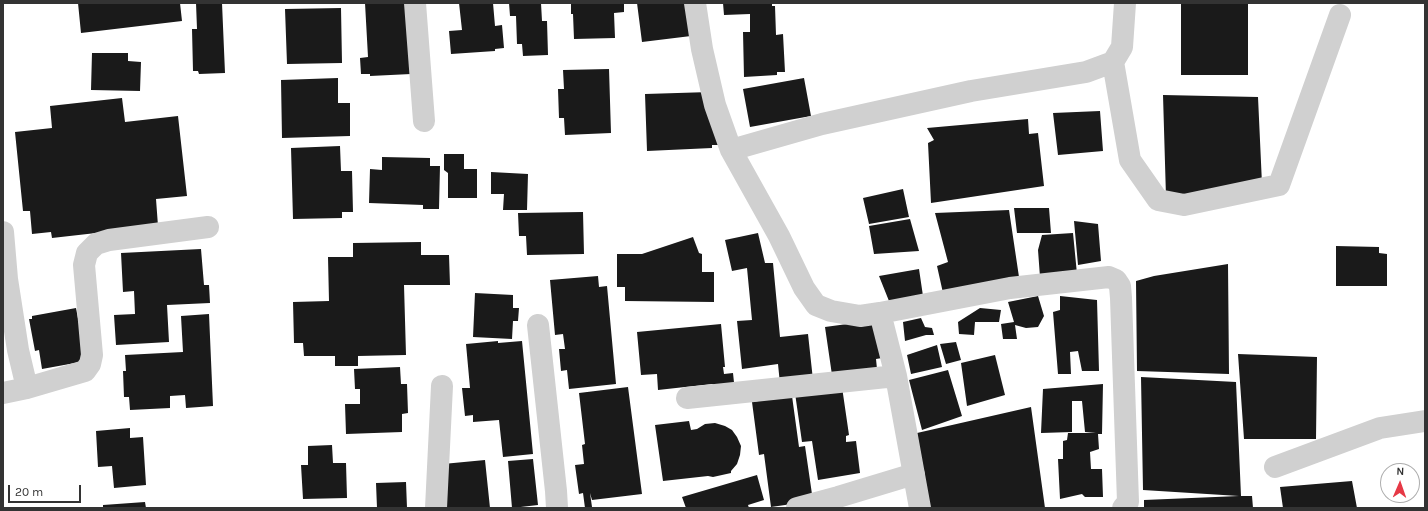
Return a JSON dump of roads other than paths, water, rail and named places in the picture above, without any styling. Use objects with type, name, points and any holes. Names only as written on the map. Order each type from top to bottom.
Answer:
[{"type":"street","points":[[415,3],[424,121]]},
{"type":"street","points":[[695,3],[702,49],[715,105],[730,150],[779,236],[804,288],[816,305],[831,311],[860,316],[1010,288],[1109,277],[1116,280],[1120,286],[1121,298],[1128,502],[1123,508]]},
{"type":"street","points":[[730,150],[822,124],[971,91],[1086,72],[1113,62],[1122,47],[1124,3]]},
{"type":"street","points":[[1113,62],[1130,160],[1158,200],[1184,205],[1279,186],[1340,15]]},
{"type":"street","points":[[3,393],[27,388],[85,371],[90,364],[92,355],[84,265],[87,253],[96,244],[109,240],[208,227]]},
{"type":"street","points":[[3,232],[7,279],[18,350],[27,388]]},
{"type":"street","points":[[880,313],[896,376],[920,508]]},
{"type":"street","points":[[538,325],[557,508]]},
{"type":"street","points":[[686,398],[896,376]]},
{"type":"street","points":[[436,508],[442,386]]},
{"type":"street","points":[[1275,467],[1380,428],[1425,421]]},
{"type":"street","points":[[797,508],[914,474]]}]
